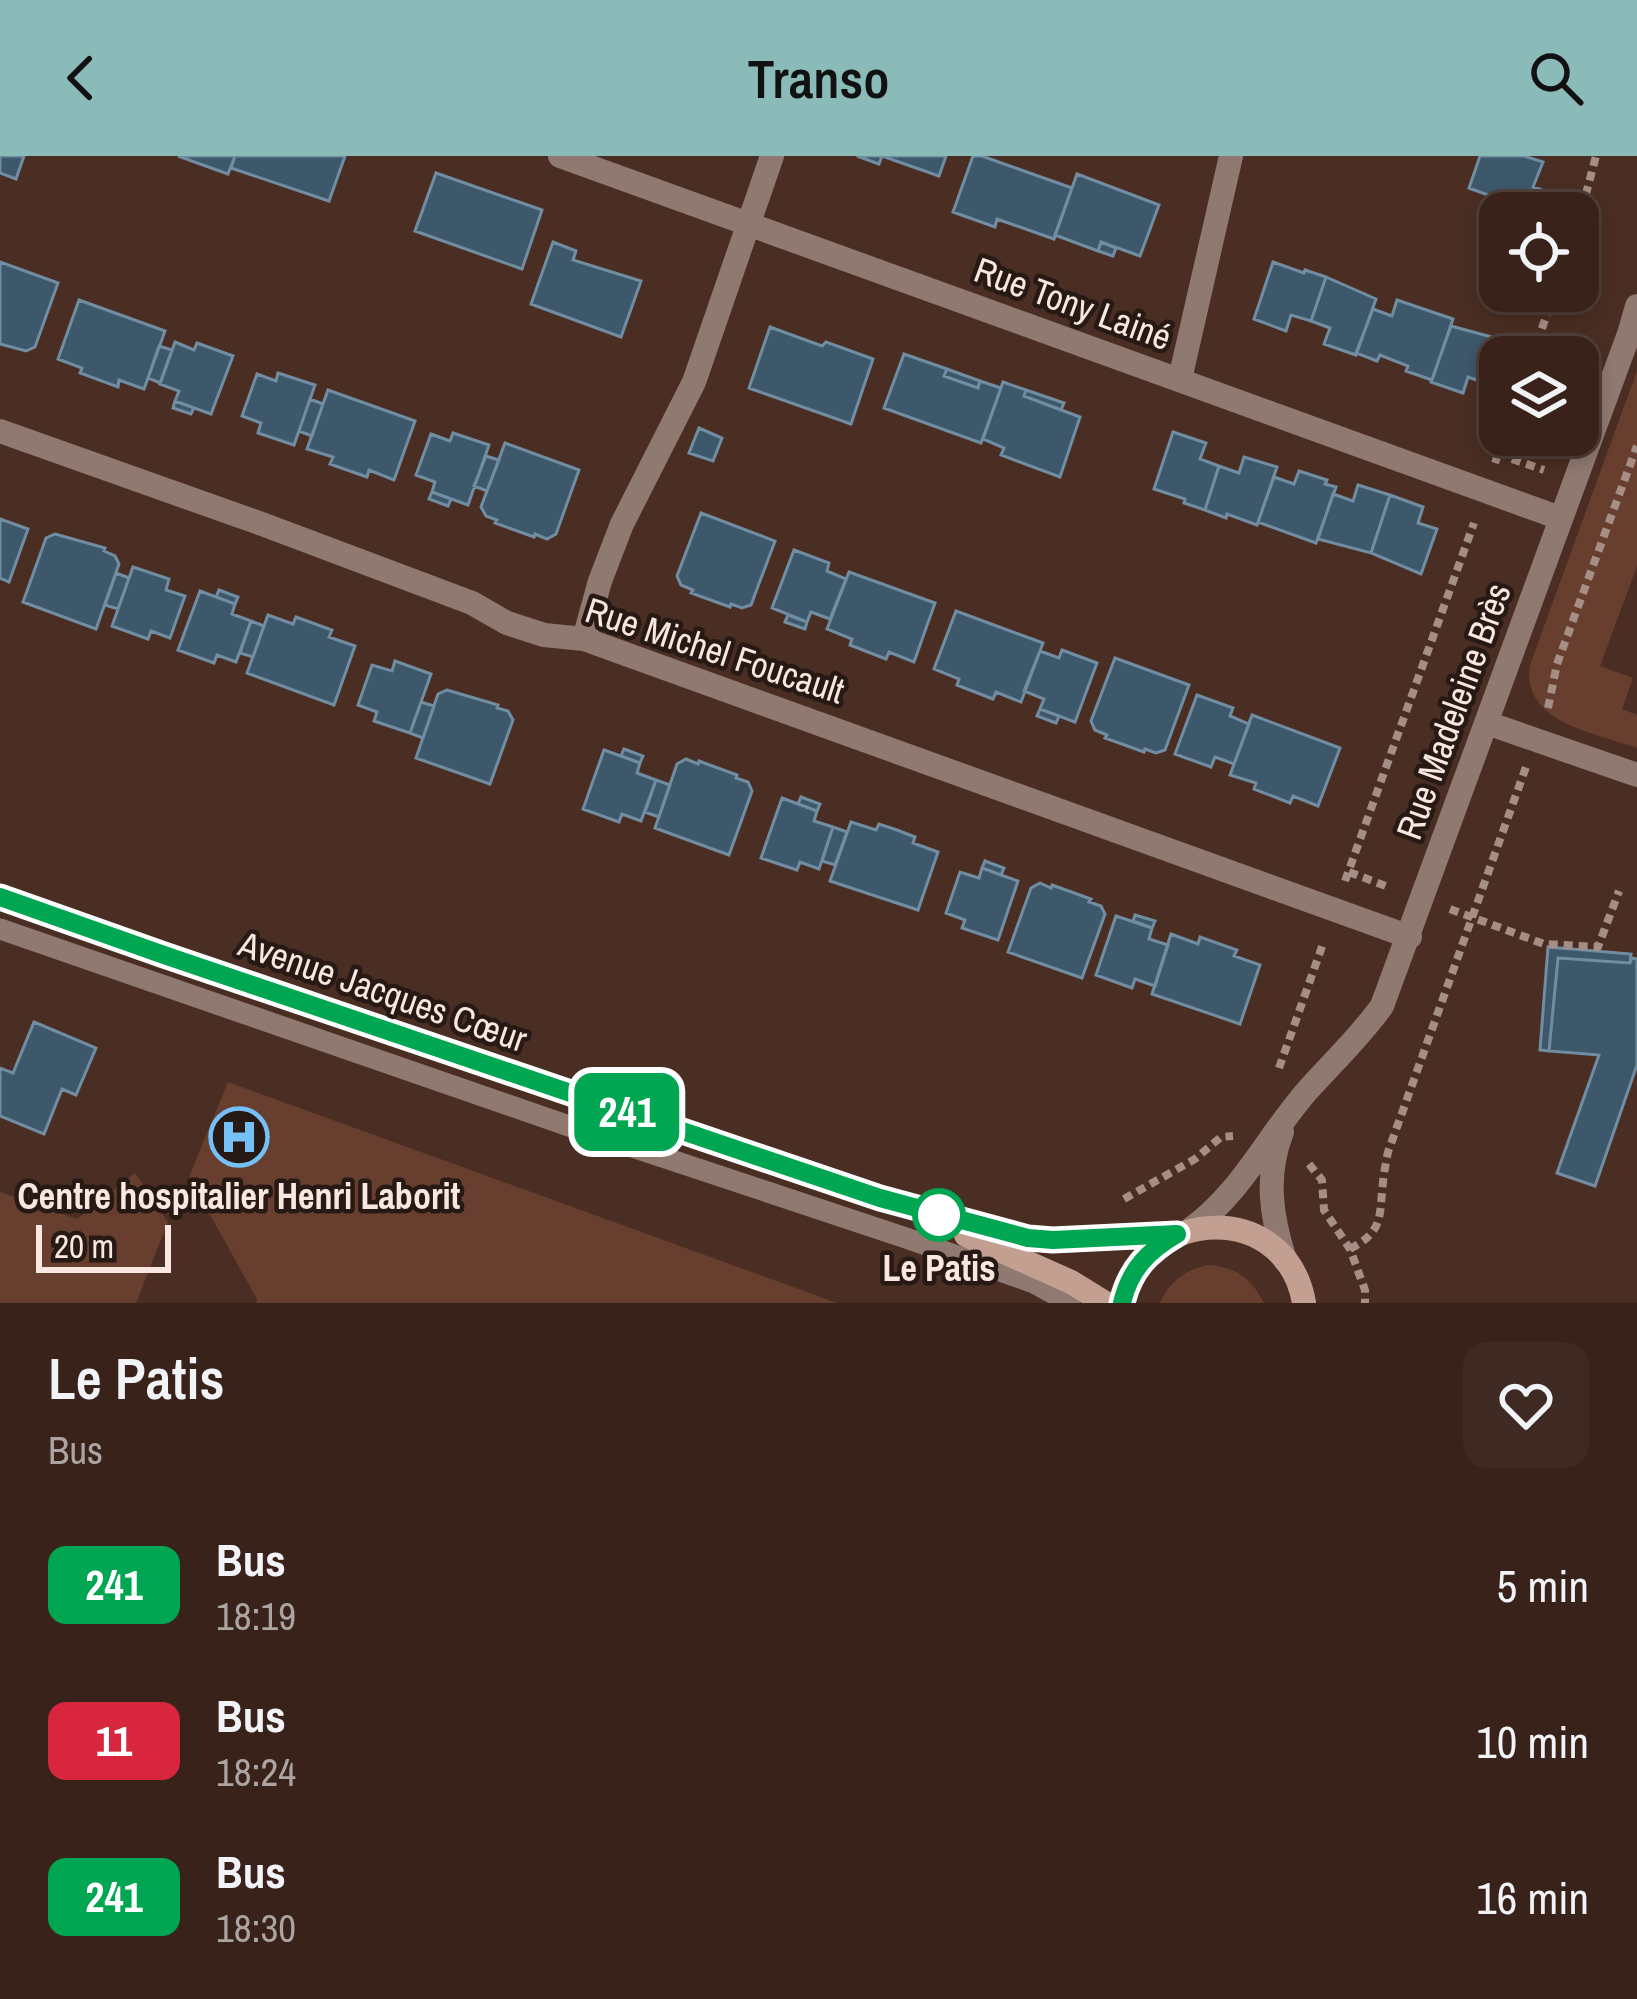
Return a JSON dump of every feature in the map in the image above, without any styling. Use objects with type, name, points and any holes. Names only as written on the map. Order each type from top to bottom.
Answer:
[{"type":"main road","name":"Avenue Jacques Cœur","points":[[0,897],[880,1198]]},
{"type":"main road","points":[[880,1198],[1028,1238],[1228,1228],[1268,1244],[1285,1260],[1306,1301]]},
{"type":"main road","points":[[880,1198],[1027,1261],[1105,1303]]},
{"type":"main road","points":[[1122,1303],[1142,1259],[1184,1231]]},
{"type":"street","name":"Rue Tony Lainé","points":[[560,156],[1560,518]]},
{"type":"street","points":[[584,639],[622,524],[694,382],[772,156]]},
{"type":"street","points":[[1180,379],[1231,156]]},
{"type":"street","name":"Rue Madeleine Brès","points":[[1184,1231],[1227,1199],[1289,1113],[1382,1006],[1637,306]]},
{"type":"street","name":"Rue Michel Foucault","points":[[0,431],[472,603],[507,623],[544,635],[584,639],[1410,937]]},
{"type":"street","points":[[1487,723],[1637,775]]},
{"type":"street","name":"Rue Madeleine Brès","points":[[1285,1260],[1271,1189],[1275,1150],[1289,1113]]},
{"type":"lane","points":[[0,929],[930,1246],[1034,1283],[1070,1303]]},
{"type":"path","points":[[1586,192],[1596,156]]},
{"type":"path","points":[[1350,1249],[1376,1230],[1388,1152],[1637,446]]},
{"type":"path","points":[[1277,1074],[1498,456]]},
{"type":"path","points":[[1479,920],[1544,944],[1598,947],[1619,890]]},
{"type":"shaded area","points":[[1637,371],[1637,566],[1600,666],[1633,678],[1622,709],[1637,715],[1637,748],[1564,723],[1549,713],[1530,685],[1530,665]]},
{"type":"shaded area","points":[[228,1082],[837,1303],[256,1303],[189,1177]]},
{"type":"shaded area","points":[[135,1173],[168,1222],[136,1303],[0,1303],[0,1192],[77,1219]]},
{"type":"shaded area","points":[[1208,1265],[1242,1275],[1264,1303],[1160,1303],[1179,1278]]},
{"type":"building","points":[[0,156],[24,156],[16,179],[0,173]]},
{"type":"building","points":[[178,156],[235,156],[228,174]]},
{"type":"building","points":[[235,156],[345,156],[329,201],[231,168]]},
{"type":"building","points":[[857,156],[882,156],[879,164]]},
{"type":"building","points":[[882,156],[946,156],[939,176]]},
{"type":"building","points":[[973,156],[1072,188],[1054,239],[997,219],[995,227],[953,212]]},
{"type":"building","points":[[1480,156],[1524,156],[1543,162],[1533,187],[1541,192],[1469,188]]},
{"type":"building","points":[[436,173],[542,210],[522,269],[415,231]]},
{"type":"building","points":[[1077,174],[1159,205],[1140,256],[1101,242],[1098,251],[1055,235]]},
{"type":"building","points":[[553,242],[576,251],[573,260],[641,281],[621,337],[531,304]]},
{"type":"building","points":[[1101,242],[1116,248],[1113,256],[1098,251]]},
{"type":"building","points":[[0,262],[58,283],[35,347],[26,351],[0,344]]},
{"type":"building","points":[[1273,262],[1326,277],[1311,321],[1291,315],[1286,331],[1254,319]]},
{"type":"building","points":[[1326,277],[1376,299],[1356,355],[1324,344],[1330,328],[1311,321]]},
{"type":"building","points":[[79,300],[165,331],[144,389],[119,380],[118,387],[58,359]]},
{"type":"building","points":[[1397,300],[1453,319],[1432,380],[1380,355],[1377,361],[1356,353],[1373,309],[1392,316]]},
{"type":"building","points":[[1451,326],[1488,336],[1479,336],[1479,381],[1468,377],[1463,393],[1431,382]]},
{"type":"building","points":[[770,327],[873,359],[851,424],[749,388]]},
{"type":"building","points":[[175,342],[194,350],[197,343],[233,356],[211,414],[175,401],[179,391],[160,384]]},
{"type":"building","points":[[159,346],[172,350],[160,383],[148,378]]},
{"type":"building","points":[[904,354],[947,369],[944,376],[978,388],[980,381],[1001,388],[981,443],[884,408]]},
{"type":"building","points":[[947,369],[980,381],[978,388],[944,376]]},
{"type":"building","points":[[278,373],[315,385],[294,445],[258,433],[261,423],[242,416],[257,374],[276,381]]},
{"type":"building","points":[[1003,382],[1026,390],[1024,396],[1080,417],[1060,477],[1001,455],[1004,448],[983,439]]},
{"type":"building","points":[[328,390],[415,421],[394,480],[369,470],[367,477],[330,464],[333,457],[307,449]]},
{"type":"building","points":[[1026,390],[1064,403],[1061,410],[1024,396]]},
{"type":"building","points":[[310,399],[323,404],[312,436],[299,431]]},
{"type":"building","points":[[175,401],[194,408],[191,414],[173,408]]},
{"type":"building","points":[[699,428],[722,438],[713,461],[689,453]]},
{"type":"building","points":[[1173,432],[1206,443],[1200,459],[1219,466],[1205,510],[1154,489]]},
{"type":"building","points":[[453,433],[489,445],[468,505],[432,492],[435,482],[416,475],[431,434],[450,441]]},
{"type":"building","points":[[505,443],[579,470],[556,534],[547,539],[495,523],[481,507]]},
{"type":"building","points":[[486,456],[499,460],[487,491],[474,486]]},
{"type":"building","points":[[1244,457],[1277,467],[1257,525],[1205,510],[1219,466],[1239,473]]},
{"type":"building","points":[[1299,471],[1336,487],[1316,543],[1258,522],[1274,477],[1294,484]]},
{"type":"building","points":[[1358,485],[1390,495],[1371,553],[1318,539],[1333,494],[1353,501]]},
{"type":"building","points":[[432,492],[451,499],[448,506],[429,499]]},
{"type":"building","points":[[1390,495],[1423,507],[1418,523],[1437,529],[1421,574],[1371,553]]},
{"type":"building","points":[[701,513],[775,541],[751,605],[730,607],[681,585],[677,576]]},
{"type":"building","points":[[0,519],[28,529],[9,582],[0,578]]},
{"type":"building","points":[[55,534],[105,548],[119,564],[96,629],[23,602],[46,538]]},
{"type":"building","points":[[794,550],[829,563],[827,571],[846,579],[830,619],[811,612],[807,622],[772,608]]},
{"type":"building","points":[[133,567],[169,579],[166,590],[185,596],[170,638],[151,631],[148,639],[112,626]]},
{"type":"building","points":[[849,572],[935,603],[914,662],[889,652],[886,659],[850,645],[852,639],[827,629]]},
{"type":"building","points":[[116,573],[129,578],[118,609],[105,605]]},
{"type":"building","points":[[219,590],[238,597],[235,604],[216,597]]},
{"type":"building","points":[[200,591],[235,604],[232,614],[251,621],[236,662],[217,655],[214,663],[178,650]]},
{"type":"building","points":[[956,611],[1043,643],[1021,702],[996,692],[993,699],[957,685],[959,679],[934,669]]},
{"type":"building","points":[[268,615],[293,624],[296,617],[332,630],[329,637],[355,646],[334,705],[247,673]]},
{"type":"building","points":[[788,615],[807,622],[805,629],[785,622]]},
{"type":"building","points":[[251,621],[264,626],[253,657],[240,653]]},
{"type":"building","points":[[1062,650],[1097,663],[1075,722],[1040,709],[1044,699],[1024,691],[1040,651],[1059,658]]},
{"type":"building","points":[[1115,658],[1189,685],[1165,750],[1144,752],[1095,730],[1091,721]]},
{"type":"building","points":[[395,661],[431,674],[410,733],[374,721],[377,712],[358,705],[372,665],[392,671]]},
{"type":"building","points":[[447,690],[498,705],[513,720],[490,784],[416,758],[438,694]]},
{"type":"building","points":[[1197,695],[1233,708],[1230,716],[1249,724],[1234,764],[1215,757],[1211,767],[1175,754]]},
{"type":"building","points":[[421,702],[434,706],[423,738],[410,733]]},
{"type":"building","points":[[1040,709],[1059,716],[1056,723],[1037,716]]},
{"type":"building","points":[[1252,715],[1340,748],[1318,806],[1293,796],[1290,803],[1254,789],[1256,783],[1230,775]]},
{"type":"building","points":[[624,749],[643,756],[640,763],[621,756]]},
{"type":"building","points":[[604,750],[640,763],[637,773],[656,780],[641,821],[622,814],[619,822],[583,809]]},
{"type":"building","points":[[686,759],[748,782],[752,791],[729,855],[655,828],[677,764]]},
{"type":"building","points":[[656,780],[670,785],[659,817],[645,812]]},
{"type":"building","points":[[801,797],[820,804],[817,811],[798,804]]},
{"type":"building","points":[[782,798],[817,811],[814,821],[833,827],[819,869],[800,862],[797,870],[761,858]]},
{"type":"building","points":[[851,822],[897,830],[915,837],[913,843],[938,852],[918,910],[830,881]]},
{"type":"building","points":[[833,827],[847,832],[835,865],[822,861]]},
{"type":"building","points":[[985,861],[1004,868],[1001,875],[982,868]]},
{"type":"building","points":[[982,868],[1018,881],[998,940],[962,928],[965,920],[946,913],[960,872],[979,878]]},
{"type":"building","points":[[1040,883],[1091,899],[1105,914],[1082,978],[1008,952],[1031,888]]},
{"type":"building","points":[[1135,915],[1155,921],[1152,928],[1133,921]]},
{"type":"building","points":[[1116,916],[1152,928],[1149,939],[1168,945],[1155,986],[1135,979],[1132,988],[1096,975]]},
{"type":"building","points":[[1171,934],[1198,944],[1200,937],[1237,950],[1234,956],[1260,965],[1240,1024],[1152,994]]},
{"type":"building","points":[[1548,947],[1631,954],[1630,963],[1558,958],[1549,1051],[1540,1050]]},
{"type":"building","points":[[1558,958],[1630,963],[1637,959],[1637,1065],[1595,1186],[1557,1173],[1599,1055],[1549,1051]]},
{"type":"building","points":[[34,1022],[96,1048],[76,1095],[62,1089],[44,1134],[0,1116],[0,1068],[13,1073]]},
{"type":"bus line","name":"241","points":[[0,897],[880,1198],[1028,1238],[1177,1234],[1142,1259],[1122,1303]]},
{"type":"place","name":"Centre hospitalier Henri Laborit","points":[[239,1137]]},
{"type":"place","name":"Le Patis","points":[[939,1215]]}]
